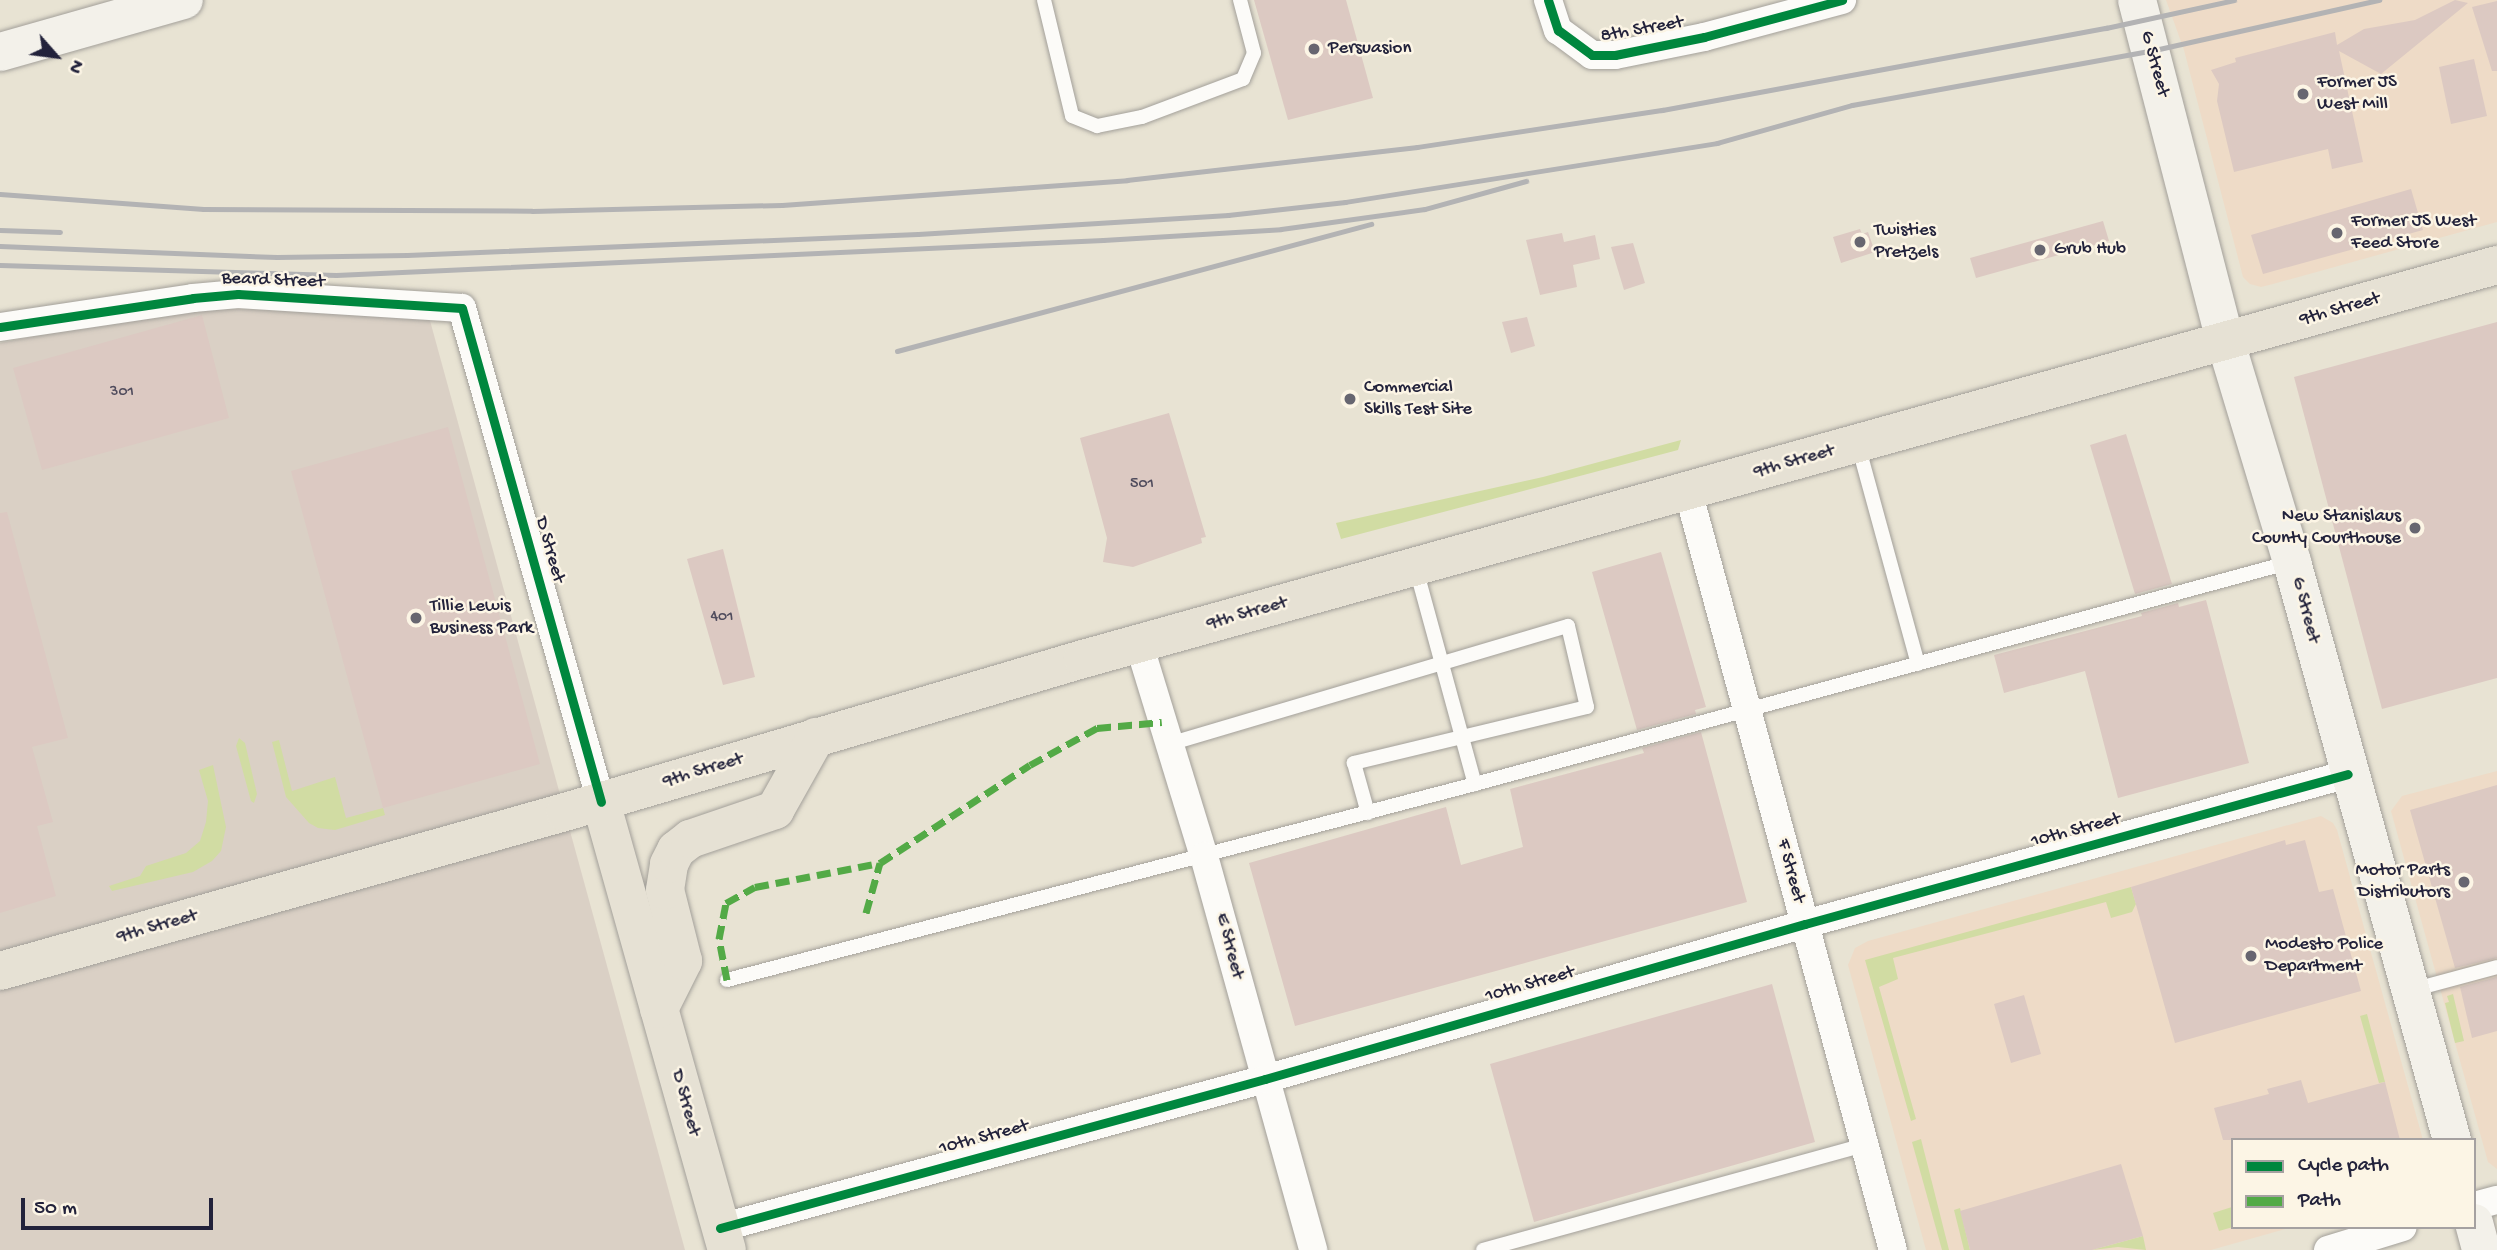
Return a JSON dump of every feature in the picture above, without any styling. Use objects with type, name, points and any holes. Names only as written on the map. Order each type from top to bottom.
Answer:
[{"type":"main road","points":[[0,52],[184,0]]},
{"type":"main road","name":"G Street","points":[[2137,0],[2226,343],[2292,562],[2348,774],[2451,1138]]},
{"type":"main road","name":"9th Street","points":[[0,971],[601,802],[816,737],[1139,645],[2497,265]]},
{"type":"main road","points":[[659,1009],[683,961],[665,890],[669,864],[676,850],[690,839],[775,810],[816,737]]},
{"type":"main road","name":"D Street","points":[[601,802],[723,1239]]},
{"type":"main road","points":[[2476,1229],[2481,1250]]},
{"type":"street","name":"8th Street","points":[[1548,0],[1558,30],[1573,44],[1592,55],[1615,55],[1704,37],[1842,0]]},
{"type":"street","name":"Beard Street","points":[[0,327],[193,298],[238,294],[462,308]]},
{"type":"street","name":"D Street","points":[[462,308],[601,802]]},
{"type":"street","name":"F Street","points":[[1688,491],[1894,1250]]},
{"type":"street","name":"E Street","points":[[1139,645],[1204,856],[1313,1250]]},
{"type":"street","name":"10th Street","points":[[723,1239],[1265,1079],[1805,924],[2348,774]]},
{"type":"street","points":[[2476,1205],[2497,1200]]},
{"type":"street","points":[[2328,1250],[2396,1229]]},
{"type":"lane","points":[[1044,0],[1072,116],[1097,126],[1142,117],[1243,79],[1254,54],[1240,0]]},
{"type":"lane","points":[[1857,444],[1918,664]]},
{"type":"lane","points":[[727,980],[1368,813],[2292,562]]},
{"type":"lane","points":[[1415,567],[1475,784]]},
{"type":"lane","points":[[1169,744],[1568,626],[1587,707],[1462,734],[1354,763],[1368,813]]},
{"type":"lane","points":[[2411,991],[2497,967]]},
{"type":"lane","points":[[1483,1250],[1865,1145]]},
{"type":"shaded area","points":[[2166,0],[2497,0],[2497,222],[2273,284],[2261,287],[2250,284],[2243,277],[2184,50]]},
{"type":"shaded area","points":[[188,307],[429,317],[685,1250],[0,1250],[0,343]]},
{"type":"shaded area","points":[[2497,771],[2497,1169],[2488,1162],[2391,811],[2402,796]]},
{"type":"shaded area","points":[[2321,816],[2333,823],[2337,830],[2422,1138],[2231,1138],[2231,1229],[2285,1229],[2211,1250],[1926,1250],[1848,965],[1855,948],[1868,941]]},
{"type":"green space","points":[[1681,440],[1678,450],[1341,539],[1336,523],[1543,477]]},
{"type":"green space","points":[[239,738],[245,743],[257,794],[254,803],[251,801],[236,746]]},
{"type":"green space","points":[[279,740],[292,791],[335,777],[346,818],[383,808],[385,815],[335,830],[318,828],[309,823],[286,797],[272,742]]},
{"type":"green space","points":[[213,765],[226,827],[221,851],[212,861],[193,872],[112,891],[109,886],[140,876],[146,866],[186,853],[200,841],[206,822],[208,801],[199,770]]},
{"type":"green space","points":[[2131,887],[2136,904],[2132,912],[2111,918],[2106,902],[1893,958],[1898,979],[1879,987],[1916,1119],[1911,1121],[1865,960]]},
{"type":"green space","points":[[2453,994],[2464,1041],[2455,1043],[2445,1003],[2449,1002],[2447,996]]},
{"type":"green space","points":[[2367,1014],[2385,1082],[2379,1083],[2360,1016]]},
{"type":"green space","points":[[1921,1139],[1949,1250],[1942,1250],[1912,1142]]},
{"type":"green space","points":[[2231,1207],[2231,1228],[2219,1231],[2213,1213]]},
{"type":"green space","points":[[1960,1208],[1970,1250],[1964,1250],[1954,1210]]},
{"type":"green space","points":[[2143,1236],[2146,1250],[2118,1247],[2092,1250]]},
{"type":"building","name":"Persuasion","points":[[1254,0],[1346,0],[1373,98],[1288,120]]},
{"type":"building","name":"Former JS West Mill","points":[[2455,0],[2468,3],[2381,74],[2339,51],[2363,162],[2332,169],[2328,149],[2234,172],[2217,101],[2219,84],[2211,70],[2236,62],[2235,58],[2335,32],[2337,45],[2364,29],[2415,20]]},
{"type":"building","points":[[2497,1],[2497,71],[2492,71],[2472,7]]},
{"type":"building","points":[[2474,59],[2487,116],[2451,124],[2439,67]]},
{"type":"building","name":"Former JS West Feed Store","points":[[2411,189],[2423,230],[2263,274],[2251,235]]},
{"type":"building","name":"Grub Hub","points":[[2103,221],[2109,241],[1976,278],[1970,258]]},
{"type":"building","points":[[1860,229],[1862,234],[1868,232],[1875,252],[1841,263],[1833,237]]},
{"type":"building","points":[[1562,233],[1564,242],[1595,235],[1600,259],[1573,265],[1577,287],[1540,295],[1526,240]]},
{"type":"building","points":[[1633,243],[1645,283],[1624,290],[1611,247]]},
{"type":"building","points":[[202,315],[229,418],[42,470],[13,368]]},
{"type":"building","points":[[1527,317],[1535,346],[1511,353],[1502,322]]},
{"type":"building","name":"New Stanislaus County Courthouse","points":[[2497,322],[2497,678],[2382,709],[2294,377]]},
{"type":"building","points":[[1169,413],[1206,537],[1201,538],[1202,543],[1133,567],[1103,562],[1107,538],[1080,438]]},
{"type":"building","name":"Tillie Lewis Business Park","points":[[448,427],[540,764],[383,808],[291,471]]},
{"type":"building","points":[[2126,434],[2172,584],[2135,594],[2090,445]]},
{"type":"building","points":[[7,512],[68,738],[32,747],[53,822],[37,826],[56,896],[0,913],[0,513]]},
{"type":"building","points":[[723,549],[755,677],[723,685],[687,559]]},
{"type":"building","points":[[1661,552],[1706,707],[1695,710],[1696,714],[1637,730],[1592,572]]},
{"type":"building","points":[[2206,600],[2249,763],[2118,798],[2085,671],[2004,693],[1994,655],[2142,616],[2141,613],[2178,603],[2179,607]]},
{"type":"building","points":[[1701,732],[1747,902],[1295,1026],[1249,863],[1446,807],[1461,865],[1523,847],[1510,789],[1644,753],[1642,748]]},
{"type":"building","name":"Motor Parts Distributors","points":[[2497,785],[2497,958],[2455,968],[2410,810]]},
{"type":"building","name":"Modesto Police Department","points":[[2285,840],[2286,845],[2305,840],[2319,892],[2333,889],[2361,991],[2175,1043],[2131,887]]},
{"type":"building","points":[[2497,977],[2497,1031],[2472,1038],[2460,987]]},
{"type":"building","points":[[1772,984],[1815,1142],[1534,1222],[1490,1064]]},
{"type":"building","points":[[2024,995],[2041,1054],[2011,1063],[1994,1004]]},
{"type":"building","points":[[2301,1080],[2308,1103],[2385,1082],[2399,1138],[2223,1140],[2214,1108],[2269,1094],[2267,1089]]},
{"type":"building","points":[[2121,1164],[2143,1236],[2092,1250],[1970,1250],[1960,1211]]},
{"type":"railway","points":[[0,194],[203,209],[532,211],[782,205],[1127,180],[1417,147],[1662,110],[2106,28],[2234,0]]},
{"type":"railway","points":[[0,246],[277,257],[407,255],[918,234],[1228,215],[1345,202],[1717,143],[1852,105],[2150,51],[2379,0]]},
{"type":"railway","points":[[0,265],[336,275],[1103,240],[1281,229],[1425,209],[1526,181]]},
{"type":"railway","points":[[897,351],[1371,224]]},
{"type":"railway","points":[[0,230],[60,232]]},
{"type":"marked path","points":[[866,913],[880,863],[1030,765],[1097,728],[1162,722]]},
{"type":"marked path","points":[[727,980],[719,939],[726,903],[755,887],[880,863]]},
{"type":"cycle path","points":[[1548,0],[1558,30],[1592,55],[1615,55],[1704,37],[1842,0]]},
{"type":"cycle path","points":[[0,327],[193,298],[238,294],[462,308],[601,802]]},
{"type":"cycle path","points":[[720,1228],[1265,1079],[1805,924],[2348,774]]},
{"type":"place","name":"Persuasion","points":[[1314,49]]},
{"type":"place","name":"Former JS West Mill","points":[[2303,94]]},
{"type":"place","name":"Former JS West Feed Store","points":[[2337,233]]},
{"type":"place","name":"Twisties Pretzels","points":[[1860,242]]},
{"type":"place","name":"Grub Hub","points":[[2040,250]]},
{"type":"place","name":"Commercial Skills Test Site","points":[[1350,399]]},
{"type":"place","name":"New Stanislaus County Courthouse","points":[[2415,528]]},
{"type":"place","name":"Tillie Lewis Business Park","points":[[416,618]]},
{"type":"place","name":"Motor Parts Distributors","points":[[2464,882]]},
{"type":"place","name":"Modesto Police Department","points":[[2251,956]]}]
